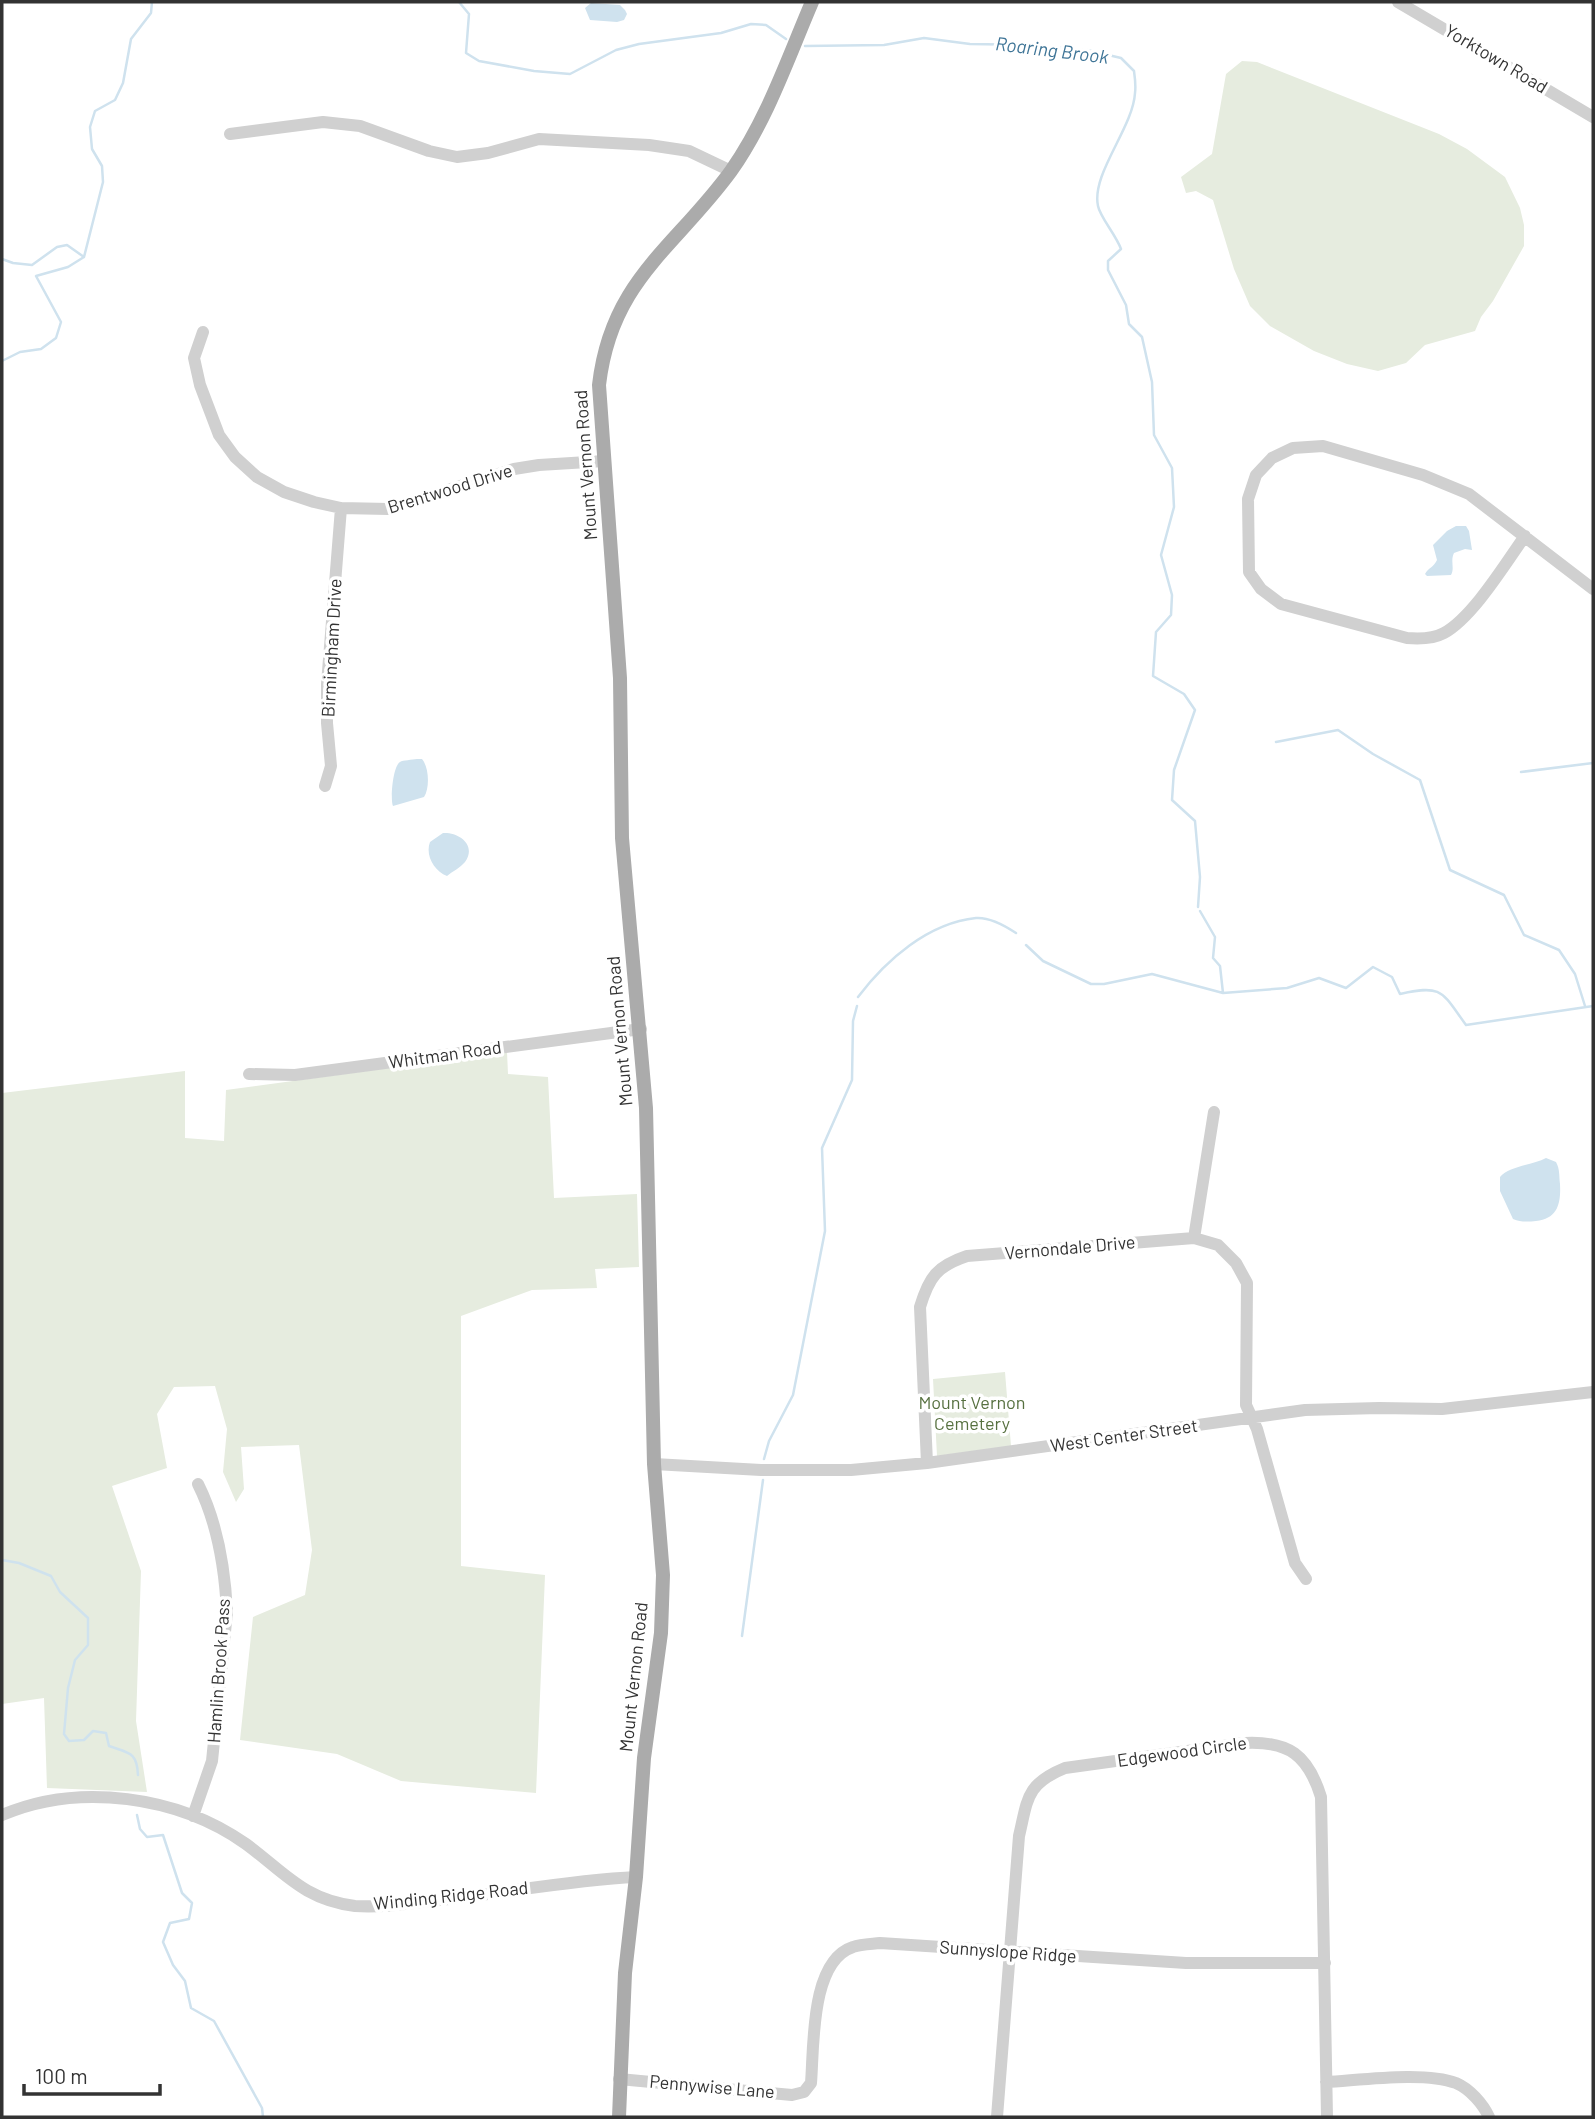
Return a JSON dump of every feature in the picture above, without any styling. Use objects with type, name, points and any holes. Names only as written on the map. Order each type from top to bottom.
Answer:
[{"type":"main road","name":"Mount Vernon Road","points":[[619,2117],[625,1973],[636,1877],[644,1758],[661,1633],[663,1575],[654,1464],[649,1148],[641,1029],[622,838],[620,678],[599,385],[601,365],[614,321],[631,289],[731,171],[755,132],[812,2]]},
{"type":"street","name":"Yorktown Road","points":[[1398,2],[1593,117]]},
{"type":"street","points":[[230,134],[323,122],[360,126],[429,151],[457,157],[488,153],[539,139],[649,145],[689,151],[731,171]]},
{"type":"street","name":"Brentwood Drive","points":[[203,332],[194,358],[200,385],[219,435],[235,457],[257,477],[284,492],[341,508],[387,509],[514,469],[604,461]]},
{"type":"street","points":[[1525,537],[1468,614],[1444,633],[1425,639],[1407,638],[1281,604],[1261,589],[1250,572],[1248,499],[1256,475],[1272,458],[1293,448],[1323,446],[1423,475],[1469,494],[1593,589]]},
{"type":"street","name":"Birmingham Drive","points":[[325,786],[331,766],[327,692],[341,508]]},
{"type":"street","name":"Whitman Road","points":[[249,1074],[295,1075],[641,1029]]},
{"type":"street","points":[[1194,1238],[1214,1112]]},
{"type":"street","name":"Vernondale Drive","points":[[927,1463],[920,1307],[926,1285],[950,1262],[967,1256],[1194,1238],[1218,1245],[1236,1263],[1247,1283],[1246,1405],[1295,1563],[1306,1579]]},
{"type":"street","name":"West Center Street","points":[[654,1464],[761,1470],[851,1470],[927,1463],[1342,1408],[1442,1409],[1593,1391]]},
{"type":"street","name":"Hamlin Brook Pass","points":[[193,1816],[212,1761],[227,1612],[226,1593],[209,1505],[198,1484]]},
{"type":"street","name":"Edgewood Circle","points":[[997,2117],[1021,1826],[1030,1791],[1046,1776],[1065,1768],[1245,1742],[1267,1742],[1288,1747],[1303,1760],[1315,1777],[1321,1797],[1326,2117]]},
{"type":"street","name":"Winding Ridge Road","points":[[2,1815],[53,1801],[83,1797],[117,1798],[159,1805],[193,1816],[245,1844],[293,1883],[313,1895],[356,1906],[414,1903],[636,1877]]},
{"type":"street","name":"Sunnyslope Ridge","points":[[804,2092],[811,2082],[818,1996],[825,1976],[835,1960],[851,1947],[880,1943],[1186,1963],[1325,1963]]},
{"type":"street","points":[[1326,2082],[1439,2078],[1458,2084],[1478,2099],[1489,2117]]},
{"type":"street","name":"Pennywise Lane","points":[[619,2079],[792,2095],[804,2092]]},
{"type":"green space","points":[[1242,61],[1257,62],[1439,134],[1467,149],[1505,177],[1520,208],[1524,225],[1524,246],[1475,331],[1425,345],[1406,363],[1378,371],[1347,364],[1314,351],[1270,326],[1250,306],[1234,269],[1213,200],[1196,191],[1186,193],[1181,177],[1212,154],[1226,74]]},
{"type":"green space","points":[[507,1052],[508,1074],[548,1077],[554,1198],[637,1194],[639,1267],[595,1269],[597,1288],[532,1290],[461,1316],[461,1566],[545,1575],[536,1793],[401,1781],[337,1754],[240,1740],[253,1617],[305,1595],[312,1550],[299,1445],[241,1447],[244,1489],[236,1502],[223,1472],[227,1429],[215,1386],[174,1387],[157,1414],[167,1468],[112,1486],[141,1571],[136,1721],[147,1792],[47,1788],[44,1698],[2,1704],[2,1093],[185,1071],[185,1138],[224,1141],[226,1090]]},
{"type":"green space","name":"Mount Vernon Cemetery","points":[[1005,1372],[1011,1446],[937,1456],[933,1379]]},
{"type":"water","points":[[591,3],[620,5],[627,14],[624,20],[617,22],[590,20],[585,8]]},
{"type":"water","points":[[1456,526],[1466,526],[1472,550],[1465,549],[1454,553],[1451,575],[1427,576],[1426,572],[1437,560],[1433,545]]},
{"type":"water","points":[[422,759],[427,772],[428,783],[424,797],[393,806],[393,783],[398,765],[401,761]]},
{"type":"water","points":[[443,833],[460,837],[469,850],[465,862],[447,876],[435,866],[429,852],[430,842]]},
{"type":"water","points":[[1546,1158],[1556,1162],[1559,1170],[1557,1209],[1543,1220],[1527,1222],[1513,1219],[1500,1191],[1500,1177],[1509,1170]]},
{"type":"waterway","name":"Roaring Brook","points":[[2,259],[32,265],[57,247],[67,245],[84,257],[103,182],[102,166],[92,149],[90,127],[95,111],[115,100],[123,83],[131,39],[151,13],[152,2]]},
{"type":"waterway","name":"Roaring Brook","points":[[459,2],[469,14],[466,53],[479,61],[534,71],[570,74],[616,50],[639,44],[721,33],[751,24],[766,25],[786,39]]},
{"type":"waterway","name":"Roaring Brook","points":[[805,46],[884,45],[924,38],[970,44],[1033,45],[1087,50],[1121,58],[1134,71],[1133,107],[1106,165],[1097,193],[1098,206],[1121,249],[1108,261],[1108,270],[1126,305],[1129,324],[1142,337],[1152,382],[1154,435],[1172,468],[1174,507],[1161,555],[1172,595],[1171,615],[1156,632],[1153,676],[1184,694],[1195,710],[1174,770],[1172,800],[1195,821],[1200,877],[1198,907]]},
{"type":"waterway","name":"Roaring Brook","points":[[2,361],[20,352],[41,349],[56,338],[61,322],[36,276],[68,267],[84,257]]},
{"type":"waterway","points":[[1276,742],[1338,730],[1373,754],[1420,780],[1450,870],[1504,895],[1524,935],[1559,950],[1575,974],[1585,1006]]},
{"type":"waterway","points":[[1521,772],[1593,763]]},
{"type":"waterway","name":"Roaring Brook","points":[[1200,911],[1215,937],[1213,958],[1220,966],[1223,993],[1287,988],[1319,978],[1346,988],[1373,967],[1392,977],[1400,994],[1425,990],[1440,993],[1466,1025],[1593,1006]]},
{"type":"waterway","points":[[858,997],[895,957],[941,927],[958,921],[981,918],[997,922],[1016,933]]},
{"type":"waterway","points":[[1026,945],[1043,961],[1091,984],[1104,984],[1152,974],[1223,993]]},
{"type":"waterway","points":[[764,1459],[769,1441],[793,1395],[825,1231],[822,1148],[852,1080],[853,1021],[857,1006]]},
{"type":"waterway","points":[[742,1636],[763,1480]]},
{"type":"waterway","points":[[2,1560],[19,1563],[51,1576],[60,1592],[88,1618],[88,1645],[75,1660],[68,1688],[64,1734],[69,1741],[84,1740],[93,1731],[106,1733],[109,1746],[133,1757],[138,1775]]},
{"type":"waterway","points":[[137,1815],[140,1829],[147,1837],[163,1835],[182,1893],[192,1903],[189,1919],[170,1923],[163,1942],[173,1965],[185,1981],[191,2008],[214,2021],[262,2108],[263,2117]]}]
